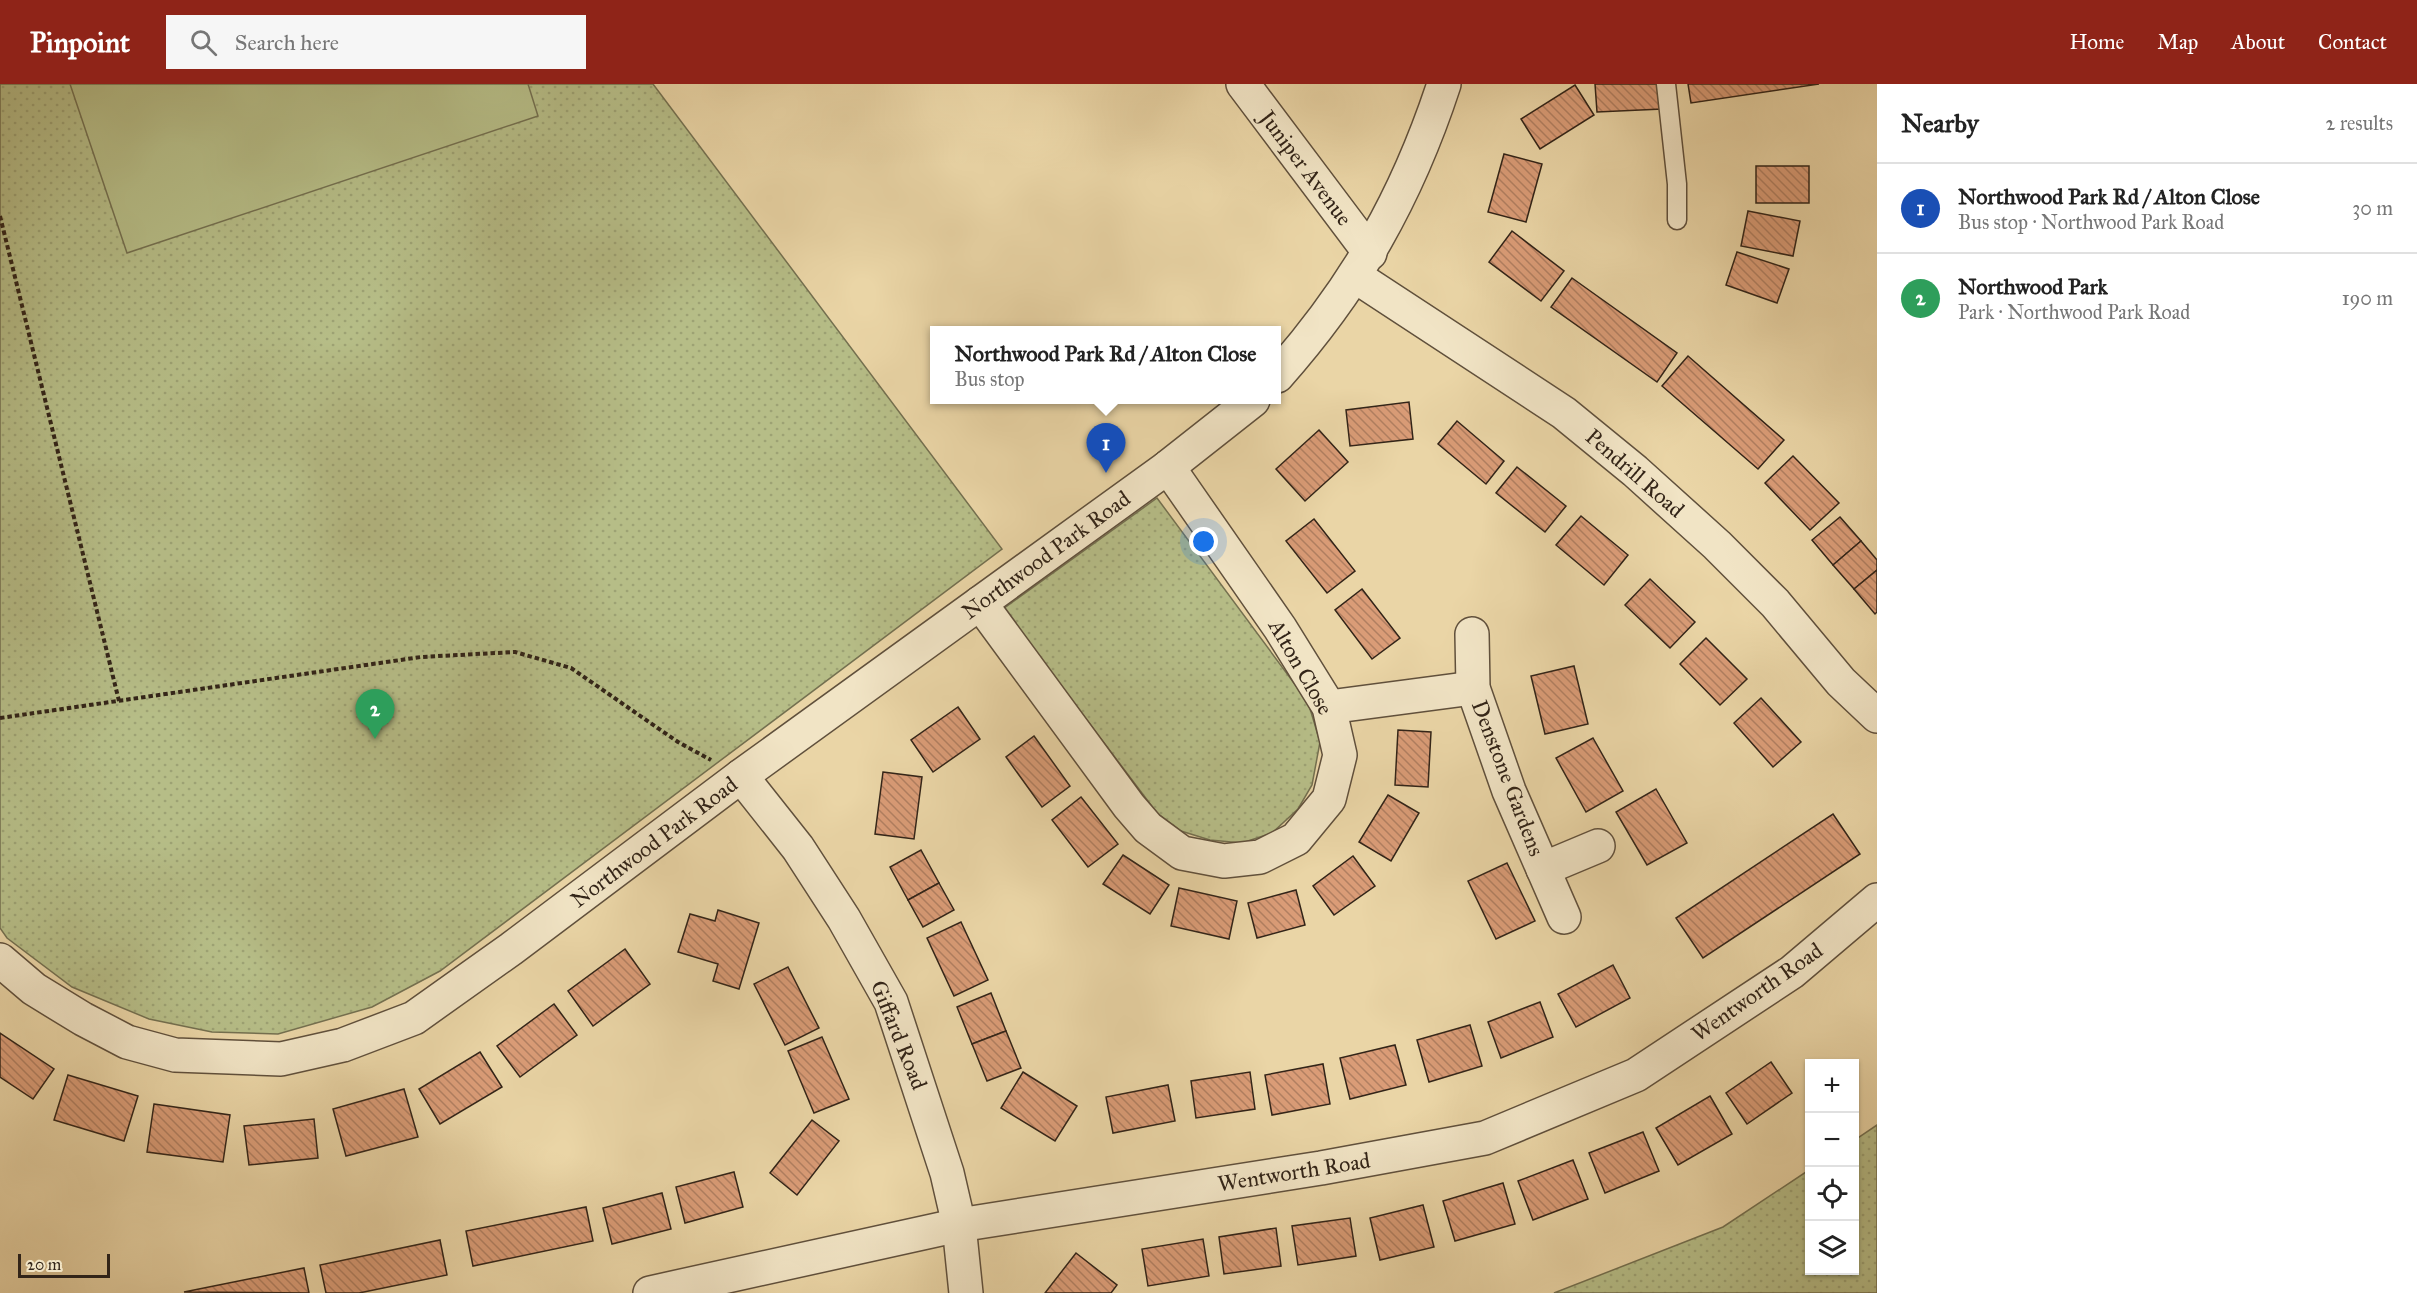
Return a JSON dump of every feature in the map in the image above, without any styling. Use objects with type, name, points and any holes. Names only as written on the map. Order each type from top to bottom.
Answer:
[{"type":"street","name":"Juniper Avenue","points":[[1243,84],[1362,264]]},
{"type":"street","points":[[1281,371],[1362,264],[1384,228],[1411,172],[1444,84]]},
{"type":"street","name":"Pendrill Road","points":[[1362,264],[1564,413],[1635,471],[1717,545],[1775,603],[1841,682],[1877,716]]},
{"type":"street","name":"Northwood Park Road","points":[[0,960],[34,989],[83,1019],[127,1042],[175,1055],[281,1059],[343,1045],[414,1018],[511,949],[741,776],[1168,466],[1247,404]]},
{"type":"street","name":"Alton Close","points":[[980,603],[1129,806],[1148,828],[1182,853],[1224,861],[1260,856],[1296,839],[1329,799],[1340,756],[1329,706],[1280,628],[1168,466]]},
{"type":"street","name":"Denstone Gardens","points":[[1472,634],[1473,688],[1509,791],[1564,917]]},
{"type":"street","name":"Denstone Gardens","points":[[1329,706],[1473,688]]},
{"type":"street","name":"Giffard Road","points":[[741,776],[798,848],[844,919],[891,1002],[947,1173],[959,1225],[966,1293]]},
{"type":"street","name":"Denstone Gardens","points":[[1543,869],[1598,846]]},
{"type":"street","name":"Wentworth Road","points":[[650,1293],[959,1225],[1309,1170],[1485,1138],[1636,1075],[1792,972],[1877,900]]},
{"type":"lane","points":[[1666,84],[1677,184],[1677,220]]},
{"type":"path","points":[[0,216],[118,701]]},
{"type":"path","points":[[0,718],[421,657],[515,652],[571,668],[678,742],[741,776]]},
{"type":"path","points":[[118,701],[342,668]]},
{"type":"green space","points":[[0,84],[653,84],[1002,549],[440,971],[372,1007],[278,1034],[212,1032],[149,1019],[72,987],[7,938],[0,928]]},
{"type":"green space","points":[[70,84],[528,84],[538,116],[127,253]]},
{"type":"green space","points":[[1157,498],[1308,702],[1320,742],[1312,785],[1298,809],[1272,833],[1242,843],[1210,840],[1181,831],[1157,813],[1003,609]]},
{"type":"green space","points":[[1877,1125],[1877,1293],[1554,1293],[1723,1227],[1805,1173],[1805,1275],[1859,1275],[1859,1137]]},
{"type":"building","points":[[1595,84],[1660,84],[1662,109],[1597,112]]},
{"type":"building","points":[[1688,84],[1819,84],[1691,103]]},
{"type":"building","points":[[1575,85],[1594,115],[1540,149],[1521,119]]},
{"type":"building","points":[[1504,154],[1542,164],[1526,222],[1488,212]]},
{"type":"building","points":[[1756,166],[1809,166],[1809,203],[1756,203]]},
{"type":"building","points":[[1748,211],[1800,221],[1793,256],[1741,246]]},
{"type":"building","points":[[1512,231],[1564,271],[1541,301],[1489,262]]},
{"type":"building","points":[[1737,252],[1789,269],[1777,303],[1726,285]]},
{"type":"building","points":[[1572,278],[1677,353],[1657,382],[1551,307]]},
{"type":"building","points":[[1688,356],[1784,440],[1758,469],[1662,386]]},
{"type":"building","points":[[1409,402],[1413,439],[1350,446],[1346,410]]},
{"type":"building","points":[[1457,421],[1504,461],[1486,484],[1438,444]]},
{"type":"building","points":[[1319,430],[1348,462],[1305,501],[1276,469]]},
{"type":"building","points":[[1793,456],[1839,503],[1810,530],[1765,483]]},
{"type":"building","points":[[1517,467],[1566,506],[1545,532],[1496,493]]},
{"type":"building","points":[[1581,516],[1628,555],[1604,585],[1556,545]]},
{"type":"building","points":[[1840,517],[1861,541],[1833,565],[1812,540]]},
{"type":"building","points":[[1314,519],[1355,571],[1327,593],[1286,541]]},
{"type":"building","points":[[1861,541],[1877,560],[1877,570],[1854,589],[1833,565]]},
{"type":"building","points":[[1877,570],[1877,612],[1875,614],[1854,589]]},
{"type":"building","points":[[1650,579],[1695,622],[1670,648],[1625,605]]},
{"type":"building","points":[[1362,589],[1400,638],[1372,659],[1335,610]]},
{"type":"building","points":[[1706,638],[1747,679],[1720,705],[1680,664]]},
{"type":"building","points":[[1574,666],[1588,724],[1545,734],[1531,676]]},
{"type":"building","points":[[1761,698],[1801,742],[1773,767],[1734,723]]},
{"type":"building","points":[[958,707],[980,739],[933,772],[911,740]]},
{"type":"building","points":[[1398,730],[1431,732],[1428,787],[1395,785]]},
{"type":"building","points":[[1034,736],[1070,786],[1042,807],[1006,757]]},
{"type":"building","points":[[1593,738],[1623,791],[1586,812],[1556,758]]},
{"type":"building","points":[[883,772],[922,777],[914,839],[875,834]]},
{"type":"building","points":[[1656,789],[1687,843],[1647,865],[1616,812]]},
{"type":"building","points":[[1388,795],[1419,813],[1391,861],[1359,842]]},
{"type":"building","points":[[1081,797],[1118,844],[1088,867],[1052,820]]},
{"type":"building","points":[[1833,814],[1860,854],[1703,958],[1676,918]]},
{"type":"building","points":[[921,850],[939,883],[908,900],[890,867]]},
{"type":"building","points":[[1123,855],[1169,885],[1150,914],[1103,884]]},
{"type":"building","points":[[1353,856],[1375,886],[1334,915],[1313,886]]},
{"type":"building","points":[[1507,863],[1535,921],[1496,939],[1468,881]]},
{"type":"building","points":[[939,883],[954,910],[923,927],[908,900]]},
{"type":"building","points":[[1179,888],[1237,901],[1229,939],[1171,926]]},
{"type":"building","points":[[1296,890],[1305,925],[1257,938],[1248,903]]},
{"type":"building","points":[[718,910],[759,923],[739,989],[713,981],[718,964],[678,952],[690,914],[715,921]]},
{"type":"building","points":[[961,922],[988,980],[954,996],[927,938]]},
{"type":"building","points":[[625,949],[650,984],[593,1026],[568,991]]},
{"type":"building","points":[[1613,965],[1630,998],[1576,1027],[1558,994]]},
{"type":"building","points":[[788,967],[819,1028],[785,1045],[754,984]]},
{"type":"building","points":[[991,993],[1006,1031],[972,1044],[957,1007]]},
{"type":"building","points":[[1540,1002],[1553,1037],[1501,1058],[1488,1022]]},
{"type":"building","points":[[554,1004],[577,1035],[520,1077],[497,1046]]},
{"type":"building","points":[[1470,1025],[1482,1066],[1429,1082],[1417,1040]]},
{"type":"building","points":[[1006,1031],[1021,1068],[987,1081],[972,1044]]},
{"type":"building","points":[[0,1033],[54,1069],[33,1099],[0,1077]]},
{"type":"building","points":[[822,1037],[849,1099],[814,1113],[788,1051]]},
{"type":"building","points":[[1395,1045],[1406,1085],[1350,1099],[1340,1058]]},
{"type":"building","points":[[480,1052],[502,1087],[440,1124],[419,1089]]},
{"type":"building","points":[[1771,1062],[1792,1093],[1747,1124],[1726,1093]]},
{"type":"building","points":[[1323,1064],[1330,1104],[1272,1115],[1265,1075]]},
{"type":"building","points":[[1023,1072],[1077,1106],[1055,1141],[1001,1108]]},
{"type":"building","points":[[1250,1072],[1255,1109],[1196,1118],[1191,1081]]},
{"type":"building","points":[[68,1075],[138,1096],[124,1141],[54,1120]]},
{"type":"building","points":[[1168,1085],[1175,1121],[1113,1133],[1106,1097]]},
{"type":"building","points":[[404,1089],[418,1137],[346,1156],[333,1109]]},
{"type":"building","points":[[1710,1096],[1732,1134],[1678,1165],[1656,1128]]},
{"type":"building","points":[[154,1104],[230,1115],[223,1162],[147,1152]]},
{"type":"building","points":[[314,1119],[318,1158],[249,1165],[244,1126]]},
{"type":"building","points":[[812,1120],[839,1141],[797,1195],[770,1173]]},
{"type":"building","points":[[1643,1132],[1659,1171],[1605,1193],[1589,1153]]},
{"type":"building","points":[[1573,1160],[1588,1199],[1533,1220],[1518,1181]]},
{"type":"building","points":[[734,1172],[743,1207],[685,1223],[676,1187]]},
{"type":"building","points":[[1503,1183],[1515,1224],[1455,1241],[1443,1201]]},
{"type":"building","points":[[662,1193],[671,1229],[612,1244],[603,1208]]},
{"type":"building","points":[[1423,1205],[1434,1247],[1380,1260],[1370,1218]]},
{"type":"building","points":[[586,1207],[593,1241],[473,1266],[466,1231]]},
{"type":"building","points":[[1350,1218],[1356,1256],[1298,1265],[1292,1226]]},
{"type":"building","points":[[1276,1228],[1281,1266],[1224,1274],[1219,1237]]},
{"type":"building","points":[[1203,1239],[1209,1276],[1148,1286],[1142,1249]]},
{"type":"building","points":[[440,1240],[447,1275],[359,1293],[326,1293],[320,1265]]},
{"type":"building","points":[[1076,1253],[1117,1285],[1111,1293],[1045,1293]]},
{"type":"building","points":[[304,1268],[309,1293],[184,1292]]},
{"type":"place","name":"Northwood Park Rd / Alton Close","points":[[1106,473]]},
{"type":"place","name":"Northwood Park","points":[[375,739]]}]
